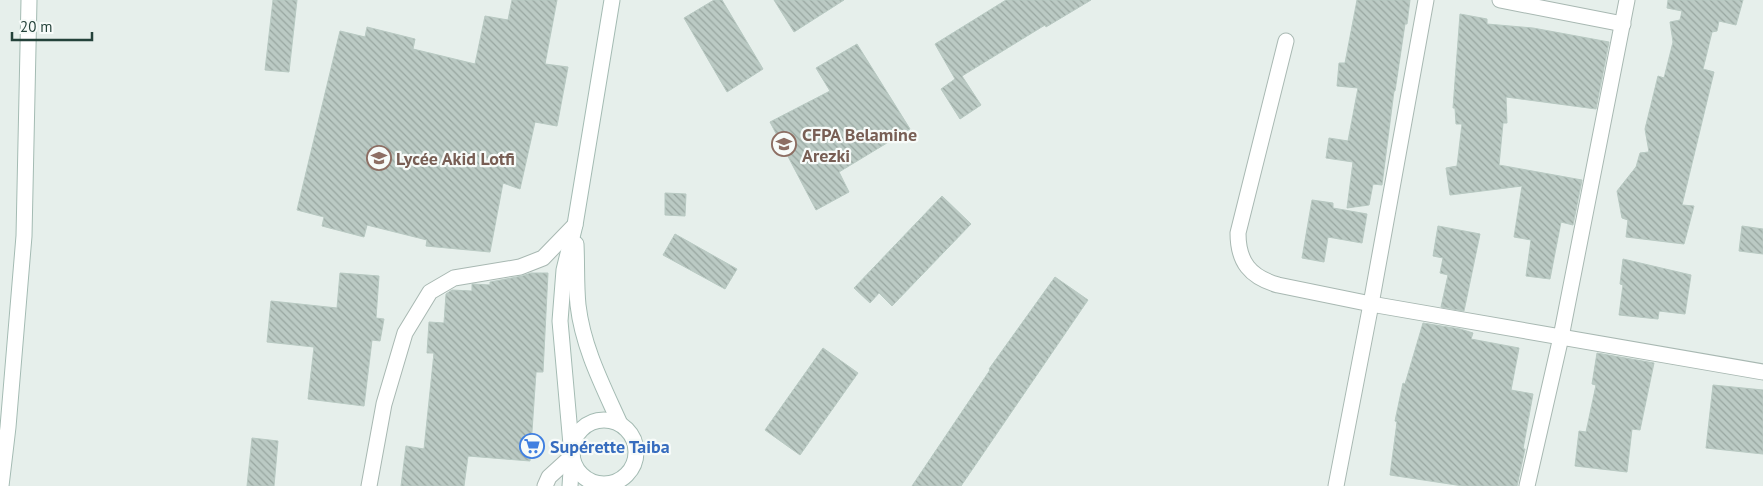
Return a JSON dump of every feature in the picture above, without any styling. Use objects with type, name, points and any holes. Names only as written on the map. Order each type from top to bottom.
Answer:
[{"type":"street","points":[[1,486],[8,428],[24,236],[29,0]]},
{"type":"street","points":[[612,0],[575,225],[564,270],[560,322],[574,465],[580,475],[589,481],[600,484],[612,484],[630,472]]},
{"type":"street","points":[[1336,486],[1426,0]]},
{"type":"street","points":[[1500,0],[1623,24]]},
{"type":"street","points":[[1527,486],[1561,337],[1628,0]]},
{"type":"street","points":[[1286,41],[1238,233],[1241,257],[1256,276],[1266,282],[1371,304],[1763,372]]},
{"type":"street","points":[[575,225],[578,306],[593,364],[620,424]]},
{"type":"street","points":[[369,486],[384,404],[405,333],[430,292],[454,278],[520,267],[543,258],[575,225]]},
{"type":"street","points":[[570,486],[572,442],[578,432],[596,420],[610,420],[620,424],[629,432],[634,442],[635,461],[620,486]]},
{"type":"street","points":[[545,486],[549,477],[572,456]]},
{"type":"building","points":[[273,0],[297,0],[289,72],[265,70]]},
{"type":"building","points":[[512,0],[557,0],[545,64],[568,67],[557,126],[535,122],[520,189],[503,183],[490,252],[426,246],[427,240],[367,225],[364,237],[322,226],[324,217],[297,210],[340,31],[365,37],[367,27],[415,39],[413,49],[475,64],[485,16],[508,20]]},
{"type":"building","points":[[714,0],[722,0],[763,69],[727,92],[684,18]]},
{"type":"building","points":[[774,0],[844,0],[794,32]]},
{"type":"building","points":[[1006,0],[1091,0],[1046,27],[1045,25],[962,76],[981,105],[960,119],[941,89],[955,79],[935,44]]},
{"type":"building","points":[[1357,0],[1410,0],[1394,91],[1382,185],[1373,184],[1369,205],[1347,208],[1353,162],[1326,158],[1329,138],[1348,141],[1358,88],[1337,86],[1339,63],[1345,63]]},
{"type":"building","points":[[1668,0],[1743,0],[1736,25],[1719,21],[1717,31],[1712,32],[1703,69],[1714,72],[1682,205],[1694,206],[1684,244],[1626,237],[1628,220],[1622,218],[1617,191],[1636,167],[1640,153],[1649,152],[1645,129],[1658,76],[1664,78],[1673,42],[1670,22],[1680,20],[1682,11],[1667,8]]},
{"type":"building","points":[[1460,14],[1487,19],[1487,24],[1533,28],[1609,42],[1596,109],[1506,97],[1507,123],[1503,123],[1499,165],[1582,180],[1573,225],[1561,222],[1550,279],[1526,276],[1531,240],[1514,237],[1522,186],[1450,195],[1446,168],[1457,166],[1462,124],[1456,124],[1455,108],[1453,108]]},
{"type":"building","points":[[857,44],[910,129],[839,172],[849,192],[816,210],[770,122],[830,91],[816,68]]},
{"type":"building","points":[[665,193],[686,194],[685,216],[665,215]]},
{"type":"building","points":[[942,196],[971,224],[892,306],[879,293],[870,303],[854,288]]},
{"type":"building","points":[[1312,200],[1333,203],[1333,208],[1367,214],[1362,243],[1328,237],[1324,262],[1302,258]]},
{"type":"building","points":[[1438,226],[1480,234],[1464,311],[1441,307],[1448,275],[1440,273],[1443,258],[1433,256]]},
{"type":"building","points":[[1742,226],[1763,229],[1763,254],[1739,251]]},
{"type":"building","points":[[675,234],[737,269],[725,289],[663,255]]},
{"type":"building","points":[[1623,259],[1691,275],[1685,314],[1659,311],[1658,319],[1619,315],[1623,285],[1620,284]]},
{"type":"building","points":[[340,273],[379,276],[376,318],[384,319],[380,341],[372,340],[364,406],[308,399],[314,347],[267,342],[271,301],[337,308]]},
{"type":"building","points":[[531,273],[548,273],[543,372],[536,372],[530,461],[468,456],[464,486],[401,486],[406,446],[424,449],[434,353],[427,353],[429,322],[444,323],[446,294],[452,290],[472,291],[472,284],[490,285],[490,282]]},
{"type":"building","points":[[1055,277],[1088,300],[961,486],[912,486],[989,369]]},
{"type":"building","points":[[1423,323],[1460,329],[1473,333],[1471,339],[1519,348],[1511,390],[1533,394],[1523,449],[1525,449],[1517,486],[1463,486],[1390,475],[1397,422],[1395,421],[1403,383],[1405,384]]},
{"type":"building","points":[[823,348],[858,373],[800,455],[765,430]]},
{"type":"building","points":[[1597,353],[1654,363],[1640,430],[1632,429],[1627,472],[1575,466],[1579,431],[1586,432],[1596,385],[1592,384]]},
{"type":"building","points":[[1713,385],[1763,390],[1763,454],[1706,448]]},
{"type":"building","points":[[252,438],[278,441],[274,486],[247,486]]},
{"type":"place","name":"CFPA Belamine Arezki","points":[[784,144]]},
{"type":"place","name":"Lycée Akid Lotfi","points":[[379,158]]},
{"type":"place","name":"Supérette Taiba","points":[[532,446]]}]
